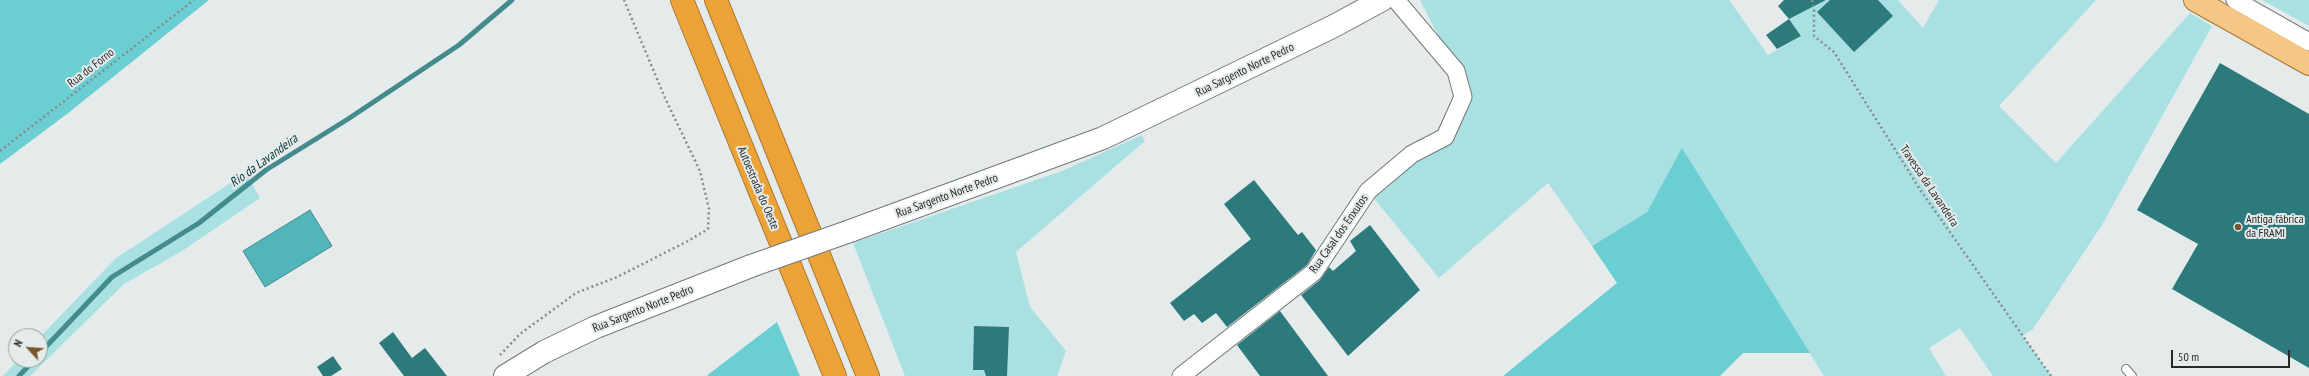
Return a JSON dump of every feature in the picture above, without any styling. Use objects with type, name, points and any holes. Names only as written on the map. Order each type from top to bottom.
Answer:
[{"type":"highway","name":"Autoestrada do Oeste","points":[[682,0],[835,376]]},
{"type":"highway","points":[[716,0],[868,376]]},
{"type":"main road","points":[[2195,0],[2309,64]]},
{"type":"street","name":"Rua Sargento Norte Pedro","points":[[501,368],[544,352],[596,327],[751,266],[1103,138],[1332,27],[1382,0]]},
{"type":"street","name":"Rua Casal dos Enxutos","points":[[1181,376],[1314,272],[1368,191],[1412,154],[1445,137],[1463,97],[1456,71],[1396,0]]},
{"type":"street","points":[[2235,0],[2309,42]]},
{"type":"lane","points":[[2126,369],[2132,376]]},
{"type":"path","name":"Rua do Forno","points":[[0,151],[194,0]]},
{"type":"path","points":[[501,368],[520,334],[576,293],[617,277],[688,241],[708,228],[709,209],[700,171],[666,98],[624,0]]},
{"type":"path","name":"Travessa da Lavandeira","points":[[1812,0],[1814,9],[1814,36],[1834,52],[1921,191],[2051,376]]},
{"type":"shaded area","points":[[0,0],[209,0],[67,114],[0,164]]},
{"type":"shaded area","points":[[1420,0],[1729,0],[1768,55],[1801,36],[1789,19],[1806,0],[1898,0],[1923,28],[1939,0],[2096,0],[1999,106],[2056,163],[2190,13],[2212,26],[2102,225],[2033,329],[2023,336],[2051,376],[1993,376],[1960,328],[1929,348],[1946,376],[1824,376],[1682,149],[1647,212],[1592,246],[1548,183],[1439,278],[1368,191],[1445,137],[1463,97],[1456,71]]},
{"type":"shaded area","points":[[2262,0],[2309,0],[2309,26]]},
{"type":"shaded area","points":[[1142,135],[1145,141],[1016,252],[1030,307],[1066,351],[1057,376],[905,376],[853,243],[1062,171]]},
{"type":"shaded area","points":[[1682,148],[1810,353],[1743,353],[1720,376],[1503,376],[1617,283],[1592,246],[1647,212]]},
{"type":"shaded area","points":[[246,173],[260,198],[182,251],[124,284],[48,358],[48,329],[116,258]]},
{"type":"shaded area","points":[[310,210],[332,246],[265,287],[243,251]]},
{"type":"shaded area","points":[[777,322],[800,376],[707,376],[709,374]]},
{"type":"shaded area","points":[[10,368],[38,368],[30,376],[3,376]]},
{"type":"building","points":[[1784,0],[1826,0],[1789,19],[1778,6]]},
{"type":"building","points":[[1830,0],[1878,0],[1893,16],[1854,52],[1817,12]]},
{"type":"building","points":[[1789,19],[1801,36],[1777,49],[1766,35]]},
{"type":"building","name":"Antiga fábrica da FRAMI","points":[[2220,63],[2309,114],[2309,368],[2172,289],[2198,244],[2137,210]]},
{"type":"building","points":[[1254,180],[1298,235],[1302,232],[1316,250],[1307,265],[1227,327],[1216,313],[1202,323],[1194,314],[1184,321],[1170,303],[1251,239],[1224,204]]},
{"type":"building","points":[[1370,225],[1420,290],[1348,356],[1301,295],[1320,280],[1329,267],[1333,271],[1356,251],[1350,241]]},
{"type":"building","points":[[1280,311],[1328,376],[1260,376],[1237,345]]},
{"type":"building","points":[[974,326],[1009,327],[1007,376],[986,376],[984,370],[973,370]]},
{"type":"building","points":[[393,332],[412,358],[425,348],[447,376],[404,376],[379,343]]},
{"type":"building","points":[[333,356],[342,369],[331,376],[323,376],[317,367]]},
{"type":"waterway","name":"Rio da Lavandeira","points":[[48,345],[112,277],[199,223],[266,170],[348,119],[459,45],[512,0]]},
{"type":"waterway","name":"Rio da Lavandeira","points":[[19,376],[26,368]]},
{"type":"place","name":"Antiga fábrica da FRAMI","points":[[2238,227]]}]
